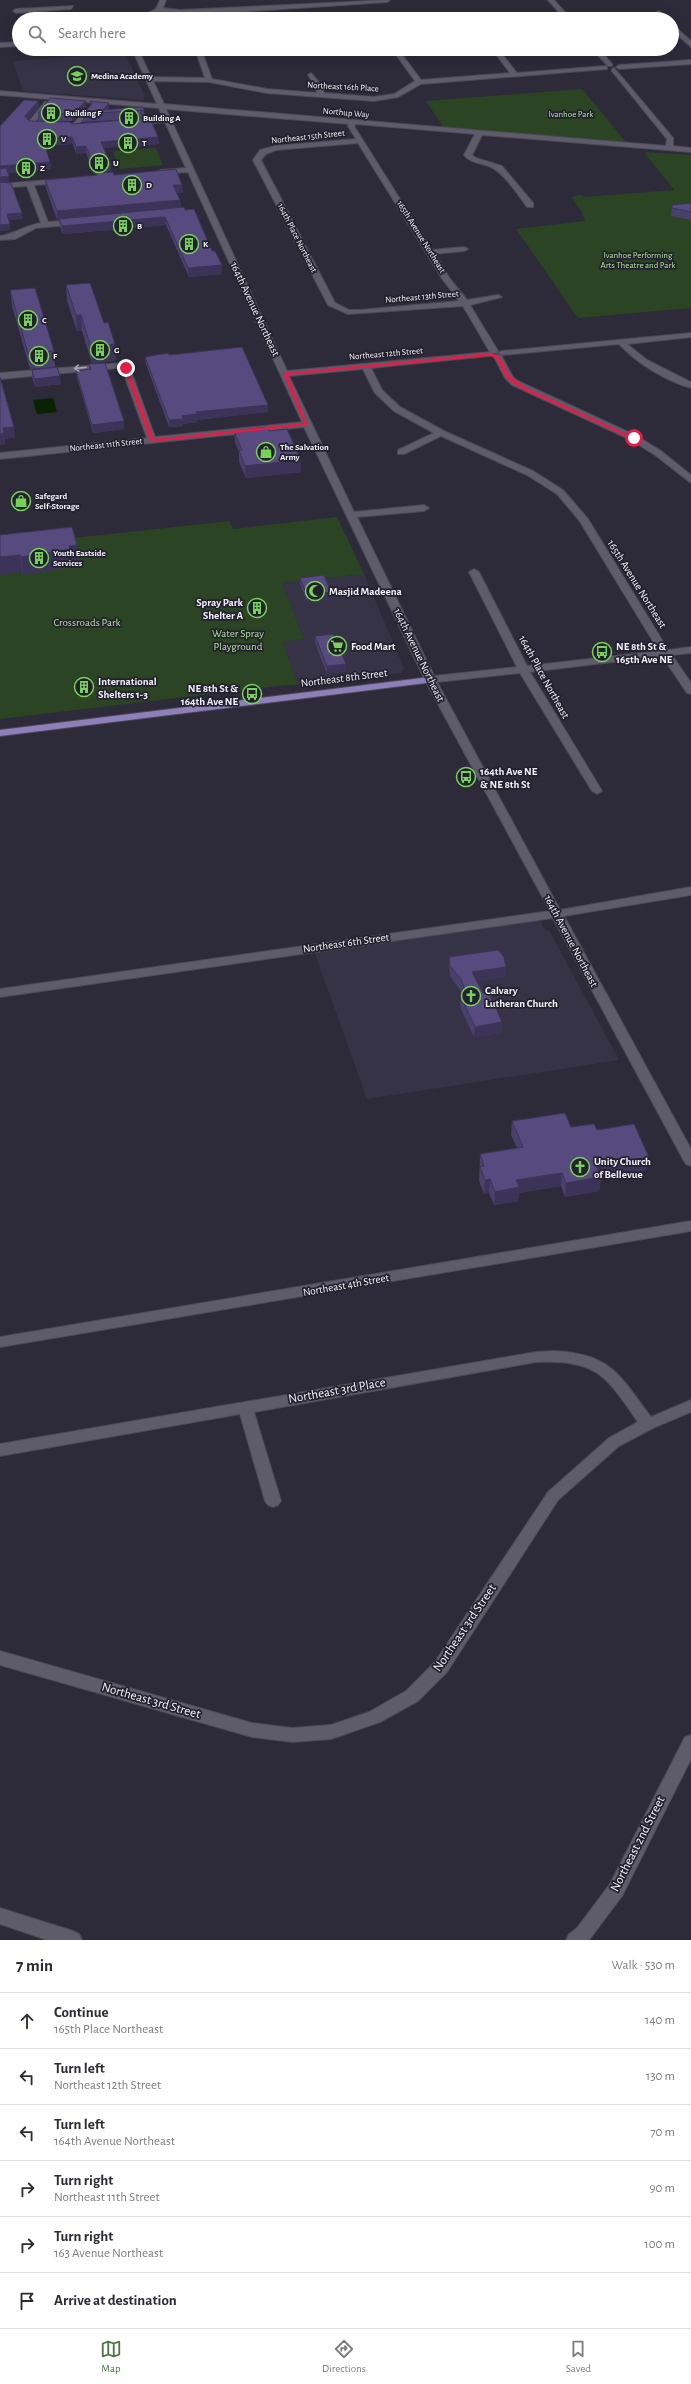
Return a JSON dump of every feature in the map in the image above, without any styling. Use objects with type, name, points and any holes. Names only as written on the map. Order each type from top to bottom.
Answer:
[{"type":"main road","name":"Northeast 8th Street","points":[[0,733],[430,680]]},
{"type":"street","points":[[16,11],[71,10],[67,0]]},
{"type":"street","points":[[159,10],[163,0]]},
{"type":"street","points":[[155,12],[159,10],[209,12],[387,0]]},
{"type":"street","points":[[551,0],[562,12]]},
{"type":"street","points":[[679,33],[691,44]]},
{"type":"street","points":[[0,45],[12,44]]},
{"type":"street","name":"164th Avenue Northeast","points":[[138,56],[191,170],[205,211],[285,374],[350,515],[430,680],[691,1161]]},
{"type":"street","points":[[200,56],[209,80]]},
{"type":"street","points":[[400,56],[419,82],[691,62]]},
{"type":"street","points":[[501,56],[516,75]]},
{"type":"street","points":[[601,56],[671,139],[669,148]]},
{"type":"street","points":[[311,75],[318,85],[321,95]]},
{"type":"street","name":"Northeast 16th Place","points":[[149,79],[209,80],[261,90],[384,99],[404,93],[419,82]]},
{"type":"street","name":"Northup Way","points":[[0,94],[691,150]]},
{"type":"street","points":[[34,125],[52,98]]},
{"type":"street","points":[[86,126],[69,126],[88,111]]},
{"type":"street","points":[[128,123],[169,120]]},
{"type":"street","name":"165th Avenue Northeast","points":[[354,122],[351,126],[447,280],[465,303],[509,378],[515,383],[634,438],[678,468],[691,480]]},
{"type":"street","points":[[479,132],[468,155],[473,160],[499,168],[530,205]]},
{"type":"street","name":"Northeast 15th Street","points":[[259,155],[275,148],[361,141]]},
{"type":"street","name":"164th Place Northeast","points":[[259,155],[257,160],[332,305],[348,312]]},
{"type":"street","points":[[153,173],[191,170]]},
{"type":"street","points":[[0,186],[71,180]]},
{"type":"street","points":[[30,184],[45,224]]},
{"type":"street","points":[[0,238],[12,237],[34,226],[84,221]]},
{"type":"street","points":[[430,252],[464,249]]},
{"type":"street","name":"Northeast 13th Street","points":[[348,312],[371,312],[465,303],[498,297]]},
{"type":"street","name":"Northeast 12th Street","points":[[285,374],[691,335]]},
{"type":"street","points":[[620,341],[631,354],[643,362],[691,385]]},
{"type":"street","points":[[0,376],[119,365],[126,368],[152,440]]},
{"type":"street","points":[[366,366],[378,391],[386,400],[415,420],[440,433]]},
{"type":"street","name":"Northeast 11th Street","points":[[0,456],[307,424]]},
{"type":"street","points":[[401,452],[440,433]]},
{"type":"street","name":"165th Avenue Northeast","points":[[440,433],[530,473],[560,492],[583,520],[665,653],[691,691]]},
{"type":"street","points":[[350,515],[424,508]]},
{"type":"street","name":"164th Place Northeast","points":[[474,572],[524,669],[597,791]]},
{"type":"street","name":"Northeast 8th Street","points":[[430,680],[691,650]]},
{"type":"street","name":"Northeast 6th Street","points":[[0,993],[556,913],[691,891]]},
{"type":"street","name":"Northeast 4th Street","points":[[0,1342],[691,1226]]},
{"type":"street","name":"Northeast 3rd Place","points":[[0,1450],[536,1357],[559,1356],[590,1363],[608,1372],[648,1424]]},
{"type":"street","name":"Northeast 3rd Street","points":[[0,1658],[252,1730],[292,1734],[331,1732],[374,1717],[412,1696],[441,1667],[553,1496],[614,1442],[648,1424],[691,1406]]},
{"type":"street","points":[[245,1407],[273,1501]]},
{"type":"street","name":"Northeast 2nd Street","points":[[575,1940],[583,1934],[616,1890],[691,1742]]},
{"type":"street","points":[[0,1916],[73,1940]]},
{"type":"shaded area","name":"Medina Academy","points":[[83,56],[126,56],[145,97],[142,100],[23,91],[13,61]]},
{"type":"shaded area","points":[[53,398],[57,412],[37,414],[33,400]]},
{"type":"shaded area","points":[[364,574],[404,668],[401,673],[298,685],[283,642],[304,639],[282,583]]},
{"type":"shaded area","points":[[538,917],[544,928],[550,932],[619,1060],[367,1099],[313,948]]},
{"type":"green space","name":"Ivanhoe Park","points":[[582,89],[626,142],[443,127],[426,101]]},
{"type":"green space","points":[[156,148],[163,165],[120,169],[113,151]]},
{"type":"green space","name":"Ivanhoe Performing Arts Theatre and Park","points":[[644,152],[691,155],[691,308],[578,318],[516,229],[585,221],[582,212],[571,197],[580,195],[585,197],[674,190]]},
{"type":"green space","name":"Crossroads Park","points":[[337,517],[364,574],[282,583],[304,639],[283,642],[298,685],[286,685],[0,719],[0,546],[230,521],[233,529]]},
{"type":"building","points":[[50,98],[86,101],[72,114],[38,113]]},
{"type":"building","points":[[24,100],[38,101],[25,116],[29,121],[69,122],[73,124],[150,118],[158,137],[101,142],[111,166],[94,167],[86,146],[76,147],[72,137],[43,139],[50,162],[0,166],[0,126]]},
{"type":"building","points":[[90,101],[109,103],[103,110],[143,107],[144,110],[83,114],[92,104]]},
{"type":"building","points":[[6,168],[9,176],[0,177],[0,169]]},
{"type":"building","points":[[176,169],[182,185],[173,185],[180,200],[57,211],[45,180],[97,175],[96,173],[113,172],[114,175]]},
{"type":"building","points":[[0,182],[11,183],[22,213],[7,214],[10,224],[0,225]]},
{"type":"building","points":[[691,203],[691,212],[672,208],[672,205]]},
{"type":"building","points":[[184,207],[185,210],[194,209],[212,251],[215,251],[222,265],[188,268],[165,217],[62,226],[59,219]]},
{"type":"building","points":[[90,283],[104,323],[108,322],[115,344],[91,348],[81,315],[76,315],[66,285]]},
{"type":"building","points":[[35,288],[54,351],[28,353],[10,290]]},
{"type":"building","points":[[242,347],[268,405],[196,412],[197,414],[182,416],[183,419],[169,420],[145,357],[168,353],[169,355]]},
{"type":"building","points":[[105,363],[124,421],[92,425],[76,371],[91,369],[89,364]]},
{"type":"building","points":[[57,367],[60,376],[34,379],[32,370]]},
{"type":"building","points":[[0,377],[14,427],[3,428],[4,433],[0,434]]},
{"type":"building","name":"The Salvation Army","points":[[267,427],[269,431],[287,429],[301,460],[245,466],[239,450],[242,450],[234,431]]},
{"type":"building","points":[[72,527],[77,545],[69,546],[70,549],[21,557],[20,555],[0,557],[0,535]]},
{"type":"building","points":[[324,575],[331,592],[307,595],[300,578]]},
{"type":"building","points":[[333,634],[346,664],[327,666],[315,636]]},
{"type":"building","points":[[498,950],[504,957],[506,967],[472,972],[483,993],[489,993],[502,1022],[475,1027],[461,997],[467,996],[461,979],[450,966],[449,957]]},
{"type":"building","name":"Unity Church of Bellevue","points":[[565,1113],[571,1127],[594,1124],[597,1130],[634,1124],[649,1157],[596,1165],[601,1177],[566,1183],[562,1173],[516,1180],[519,1187],[495,1192],[490,1179],[485,1180],[480,1167],[484,1166],[480,1154],[523,1147],[512,1121]]},
{"type":"place","name":"Medina Academy","points":[[77,76]]},
{"type":"place","name":"Building F","points":[[51,113]]},
{"type":"place","name":"Building A","points":[[129,118]]},
{"type":"place","name":"V","points":[[47,139]]},
{"type":"place","name":"T","points":[[128,143]]},
{"type":"place","name":"U","points":[[99,163]]},
{"type":"place","name":"Z","points":[[26,168]]},
{"type":"place","name":"D","points":[[132,185]]},
{"type":"place","name":"B","points":[[123,226]]},
{"type":"place","name":"K","points":[[189,244]]},
{"type":"place","name":"C","points":[[28,320]]},
{"type":"place","name":"G","points":[[100,350]]},
{"type":"place","name":"F","points":[[39,356]]},
{"type":"place","name":"The Salvation Army","points":[[266,452]]},
{"type":"place","name":"Safegard Self-Storage","points":[[21,501]]},
{"type":"place","name":"Youth Eastside Services","points":[[39,558]]},
{"type":"place","name":"Masjid Madeena","points":[[315,591]]},
{"type":"place","name":"Spray Park Shelter A","points":[[257,608]]},
{"type":"place","name":"Food Mart","points":[[337,646]]},
{"type":"place","name":"NE 8th St & 165th Ave NE","points":[[602,652]]},
{"type":"place","name":"International Shelters 1-3","points":[[84,687]]},
{"type":"place","name":"NE 8th St & 164th Ave NE","points":[[252,694]]},
{"type":"place","name":"164th Ave NE & NE 8th St","points":[[466,777]]},
{"type":"place","name":"Calvary Lutheran Church","points":[[471,996]]},
{"type":"place","name":"Unity Church of Bellevue","points":[[580,1167]]},
{"type":"route","points":[[126,368],[152,440],[307,424],[285,374],[488,354],[495,358],[498,357],[509,378],[515,383],[634,438]]},
{"type":"park label","name":"Water Spray Playground","points":[[238,639]]}]
